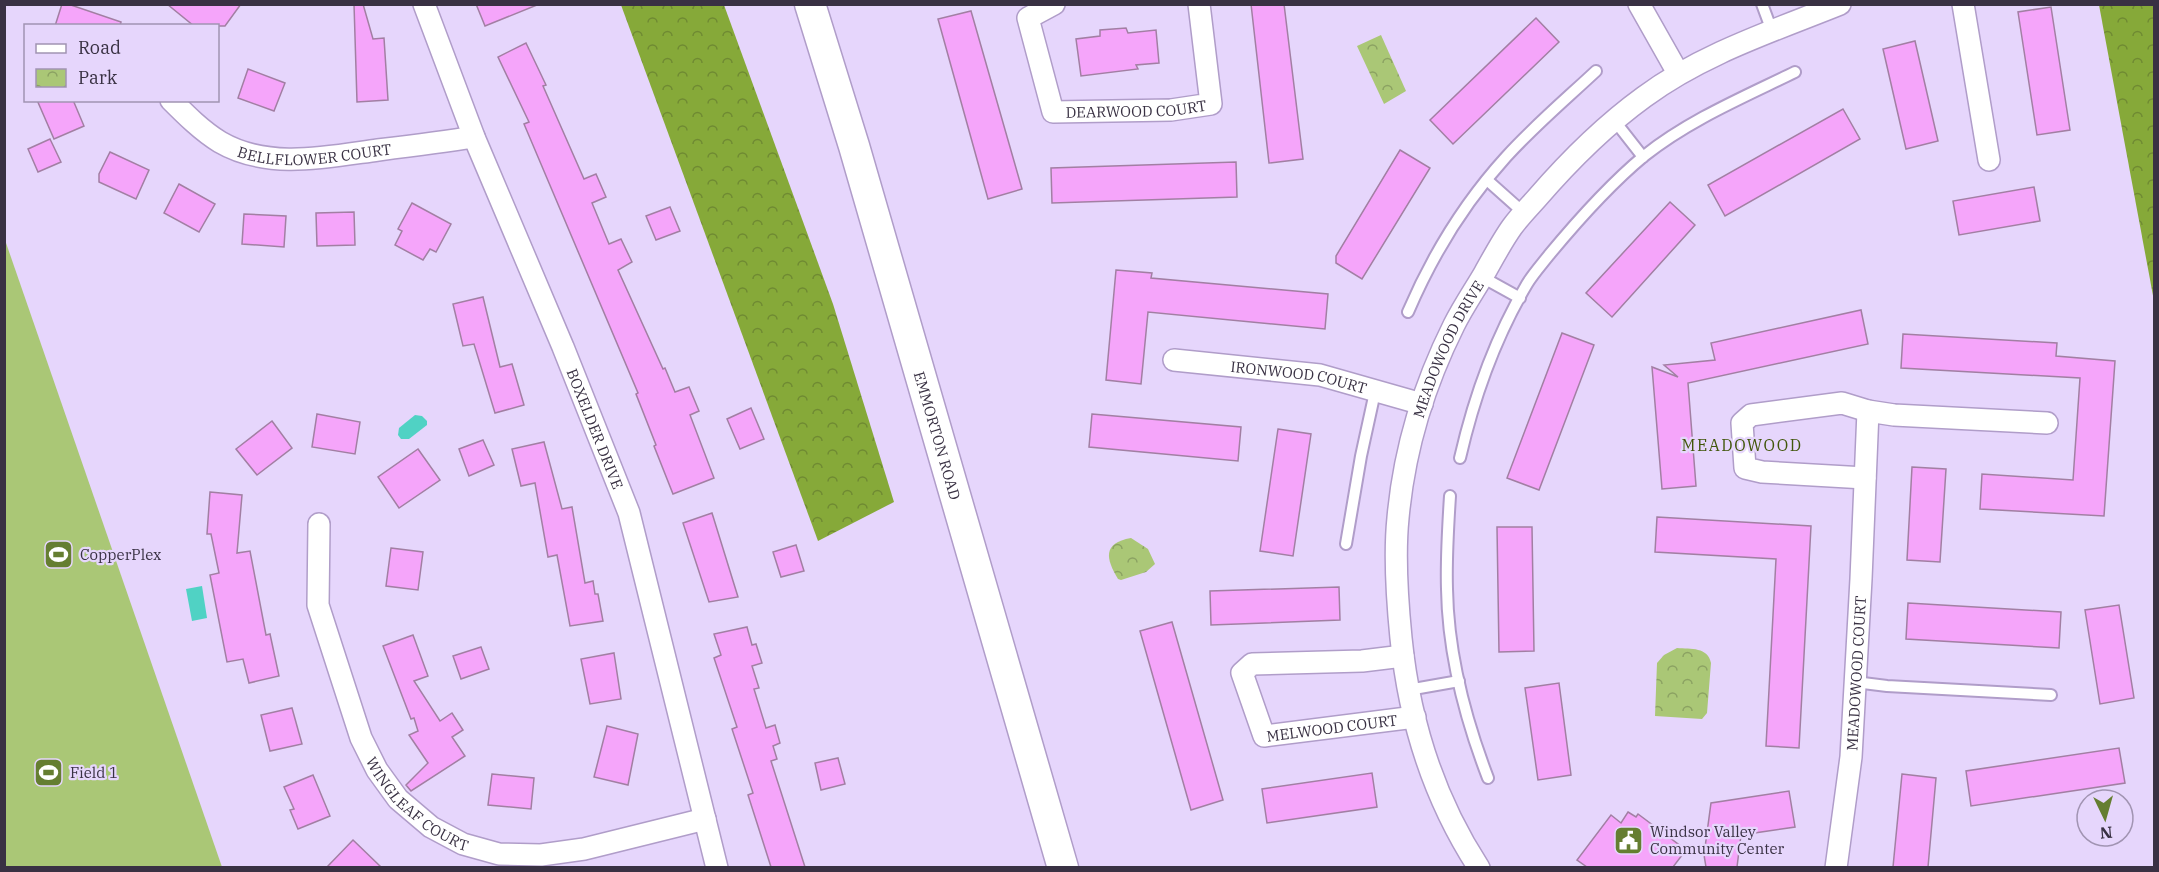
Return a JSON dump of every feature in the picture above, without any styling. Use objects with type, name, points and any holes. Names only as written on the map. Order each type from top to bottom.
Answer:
[{"type":"main road","name":"EMMORTON ROAD","points":[[810,4],[854,147],[1063,867]]},
{"type":"street","name":"BOXELDER DRIVE","points":[[424,4],[474,137],[563,347],[628,513],[717,867]]},
{"type":"street","name":"DEARWOOD COURT","points":[[1054,4],[1028,18],[1053,112],[1171,110],[1211,104],[1199,4]]},
{"type":"street","points":[[1639,4],[1678,73]]},
{"type":"street","name":"MEADOWOOD DRIVE","points":[[1479,867],[1454,827],[1439,795],[1408,690],[1403,656],[1396,567],[1398,519],[1415,424],[1434,369],[1454,324],[1512,227],[1558,174],[1614,120],[1678,73],[1772,31],[1840,4]]},
{"type":"street","points":[[1963,4],[1989,160]]},
{"type":"street","name":"BELLFLOWER COURT","points":[[173,102],[221,142],[256,156],[288,160],[321,158],[474,137]]},
{"type":"street","name":"IRONWOOD COURT","points":[[1174,360],[1320,375],[1422,404]]},
{"type":"street","points":[[1865,478],[1762,472],[1745,468],[1742,423],[1751,414],[1842,403],[1868,411],[1894,415],[2047,423]]},
{"type":"street","name":"MEADOWOOD COURT","points":[[1836,867],[1851,757],[1868,411]]},
{"type":"street","name":"WINGLEAF COURT","points":[[319,524],[318,605],[361,738],[377,770],[398,799],[431,827],[463,844],[499,854],[541,855],[584,849],[705,819]]},
{"type":"street","name":"MELWOOD COURT","points":[[1403,656],[1362,661],[1252,664],[1242,673],[1264,736],[1415,717]]},
{"type":"lane","points":[[1762,4],[1772,31]]},
{"type":"lane","points":[[1408,312],[1437,253],[1459,217],[1487,180],[1533,129],[1596,71]]},
{"type":"lane","points":[[1460,458],[1468,421],[1498,340],[1528,282],[1562,239],[1643,157],[1703,117],[1795,72]]},
{"type":"lane","points":[[1614,120],[1643,157]]},
{"type":"lane","points":[[1487,180],[1524,213]]},
{"type":"lane","points":[[1482,277],[1520,298]]},
{"type":"lane","points":[[1346,544],[1360,456],[1376,392]]},
{"type":"lane","points":[[1450,496],[1447,590],[1450,637],[1466,715],[1488,778]]},
{"type":"lane","points":[[1408,690],[1459,681]]},
{"type":"lane","points":[[1855,682],[1887,686],[2051,695]]},
{"type":"green space","points":[[621,5],[724,5],[833,304],[894,502],[818,541]]},
{"type":"green space","points":[[2099,5],[2154,5],[2154,301]]},
{"type":"green space","points":[[1381,35],[1406,91],[1384,104],[1357,46]]},
{"type":"green space","name":"CopperPlex","points":[[5,240],[222,867],[5,867]]},
{"type":"green space","points":[[1131,538],[1148,549],[1155,564],[1146,572],[1121,580],[1118,579],[1111,565],[1109,553],[1115,544]]},
{"type":"green space","points":[[1677,648],[1703,651],[1711,663],[1707,713],[1702,719],[1655,716],[1657,663],[1664,655]]},
{"type":"shaded area","points":[[415,415],[422,416],[427,421],[427,425],[409,439],[401,439],[398,435],[399,428]]},
{"type":"shaded area","points":[[202,586],[207,618],[192,621],[186,589]]},
{"type":"building","points":[[62,4],[121,22],[120,24],[56,24]]},
{"type":"building","points":[[167,4],[241,4],[225,26],[192,24]]},
{"type":"building","points":[[354,4],[363,4],[373,39],[384,38],[388,100],[357,102]]},
{"type":"building","points":[[476,4],[537,4],[537,5],[485,26]]},
{"type":"building","points":[[1251,4],[1284,4],[1303,159],[1269,163]]},
{"type":"building","points":[[2051,7],[2070,130],[2037,135],[2018,12]]},
{"type":"building","points":[[971,11],[1022,189],[988,199],[938,19]]},
{"type":"building","points":[[1536,18],[1559,42],[1453,144],[1430,120]]},
{"type":"building","points":[[1126,28],[1128,33],[1156,30],[1159,63],[1136,65],[1138,69],[1081,76],[1076,39],[1100,36],[1100,30]]},
{"type":"building","points":[[1915,41],[1938,141],[1906,149],[1883,49]]},
{"type":"building","points":[[526,43],[546,85],[543,86],[584,179],[596,174],[606,197],[592,203],[609,244],[621,239],[632,262],[618,270],[663,369],[665,368],[675,392],[689,387],[699,411],[690,415],[714,478],[673,494],[654,446],[656,445],[636,394],[638,393],[524,124],[529,122],[498,57]]},
{"type":"building","points":[[248,69],[285,83],[274,111],[238,98]]},
{"type":"building","points":[[38,102],[74,102],[84,126],[54,139]]},
{"type":"building","points":[[1843,109],[1860,139],[1725,216],[1708,185]]},
{"type":"building","points":[[50,139],[61,162],[38,172],[28,149]]},
{"type":"building","points":[[1400,150],[1430,168],[1362,279],[1336,263],[1336,256]]},
{"type":"building","points":[[110,152],[149,170],[136,199],[99,182],[99,174]]},
{"type":"building","points":[[1236,162],[1237,197],[1052,203],[1051,168]]},
{"type":"building","points":[[179,184],[215,204],[199,232],[164,213]]},
{"type":"building","points":[[2034,187],[2040,221],[1959,235],[1953,201]]},
{"type":"building","points":[[1670,202],[1695,225],[1612,317],[1586,293]]},
{"type":"building","points":[[412,203],[451,224],[436,252],[430,249],[423,260],[395,245],[402,231],[398,229]]},
{"type":"building","points":[[670,207],[680,231],[656,240],[646,216]]},
{"type":"building","points":[[354,212],[355,245],[317,246],[316,213]]},
{"type":"building","points":[[244,214],[286,216],[284,247],[242,244]]},
{"type":"building","points":[[1116,270],[1152,273],[1151,278],[1328,294],[1325,329],[1148,312],[1141,384],[1106,380]]},
{"type":"building","points":[[483,297],[500,367],[512,364],[524,405],[495,413],[474,344],[463,346],[453,304]]},
{"type":"building","points":[[1861,310],[1868,344],[1688,383],[1696,486],[1662,489],[1652,367],[1678,377],[1664,365],[1715,360],[1711,343]]},
{"type":"building","points":[[1562,333],[1594,345],[1539,490],[1507,478]]},
{"type":"building","points":[[1903,334],[2057,343],[2056,356],[2115,361],[2104,516],[1980,509],[1982,474],[2073,480],[2080,378],[1901,368]]},
{"type":"building","points":[[751,408],[764,439],[740,449],[727,419]]},
{"type":"building","points":[[317,414],[360,422],[355,454],[312,447]]},
{"type":"building","points":[[1092,414],[1241,427],[1238,461],[1089,447]]},
{"type":"building","points":[[272,421],[292,448],[257,475],[236,449]]},
{"type":"building","points":[[1278,429],[1311,434],[1293,556],[1260,551]]},
{"type":"building","points":[[483,440],[494,465],[469,476],[459,449]]},
{"type":"building","points":[[544,442],[562,509],[572,507],[585,583],[593,581],[603,621],[570,626],[557,555],[548,557],[535,483],[521,486],[512,449]]},
{"type":"building","points":[[418,449],[440,480],[399,508],[378,477]]},
{"type":"building","points":[[1912,467],[1946,469],[1940,562],[1907,560]]},
{"type":"building","points":[[210,492],[242,495],[237,553],[250,551],[266,635],[270,634],[279,676],[249,683],[243,659],[227,662],[210,575],[219,573],[211,534],[207,534]]},
{"type":"building","points":[[712,513],[738,597],[709,602],[683,523]]},
{"type":"building","points":[[1657,517],[1811,526],[1799,748],[1766,746],[1776,559],[1655,552]]},
{"type":"building","points":[[1497,527],[1532,527],[1534,651],[1499,652]]},
{"type":"building","points":[[796,545],[804,571],[781,577],[773,552]]},
{"type":"building","points":[[391,548],[423,552],[418,590],[386,586]]},
{"type":"building","points":[[1339,587],[1340,620],[1211,625],[1210,591]]},
{"type":"building","points":[[1908,603],[2061,612],[2059,648],[1906,639]]},
{"type":"building","points":[[2119,605],[2134,698],[2100,704],[2085,610]]},
{"type":"building","points":[[1172,622],[1223,800],[1191,810],[1140,631]]},
{"type":"building","points":[[747,627],[752,645],[756,644],[762,663],[752,666],[759,688],[754,689],[766,728],[775,725],[780,743],[773,746],[777,759],[771,761],[805,867],[771,867],[748,795],[753,793],[732,729],[737,727],[714,658],[721,655],[714,634]]},
{"type":"building","points":[[413,635],[428,676],[414,681],[440,721],[452,713],[463,730],[452,737],[465,756],[411,791],[406,785],[428,763],[409,735],[418,731],[414,718],[411,719],[383,646]]},
{"type":"building","points":[[481,647],[489,669],[461,679],[453,656]]},
{"type":"building","points":[[614,653],[621,699],[590,704],[581,659]]},
{"type":"building","points":[[1559,683],[1571,775],[1538,780],[1525,688]]},
{"type":"building","points":[[292,708],[302,744],[270,751],[261,715]]},
{"type":"building","points":[[607,726],[638,734],[628,785],[594,777]]},
{"type":"building","points":[[2119,748],[2125,783],[2075,788],[2075,790],[1971,806],[1966,771]]},
{"type":"building","points":[[838,758],[845,784],[821,790],[815,763]]},
{"type":"building","points":[[1372,773],[1377,807],[1267,823],[1262,789]]},
{"type":"building","points":[[492,774],[534,778],[531,809],[488,805]]},
{"type":"building","points":[[1902,774],[1936,778],[1928,867],[1893,867]]},
{"type":"building","points":[[313,775],[330,816],[298,829],[290,810],[294,809],[284,787]]},
{"type":"building","points":[[1789,791],[1795,827],[1741,835],[1737,867],[1706,867],[1704,855],[1711,803]]},
{"type":"building","name":"Windsor Valley Community Center","points":[[1628,812],[1636,817],[1638,814],[1686,850],[1673,867],[1587,867],[1577,860],[1611,815],[1621,823]]},
{"type":"building","points":[[353,840],[381,867],[327,867]]},
{"type":"place","name":"CopperPlex","points":[[59,554]]},
{"type":"place","name":"Field 1","points":[[49,772]]},
{"type":"place","name":"Windsor Valley Community Center","points":[[1629,840]]},
{"type":"district","name":"MEADOWOOD","points":[[1742,445]]}]
